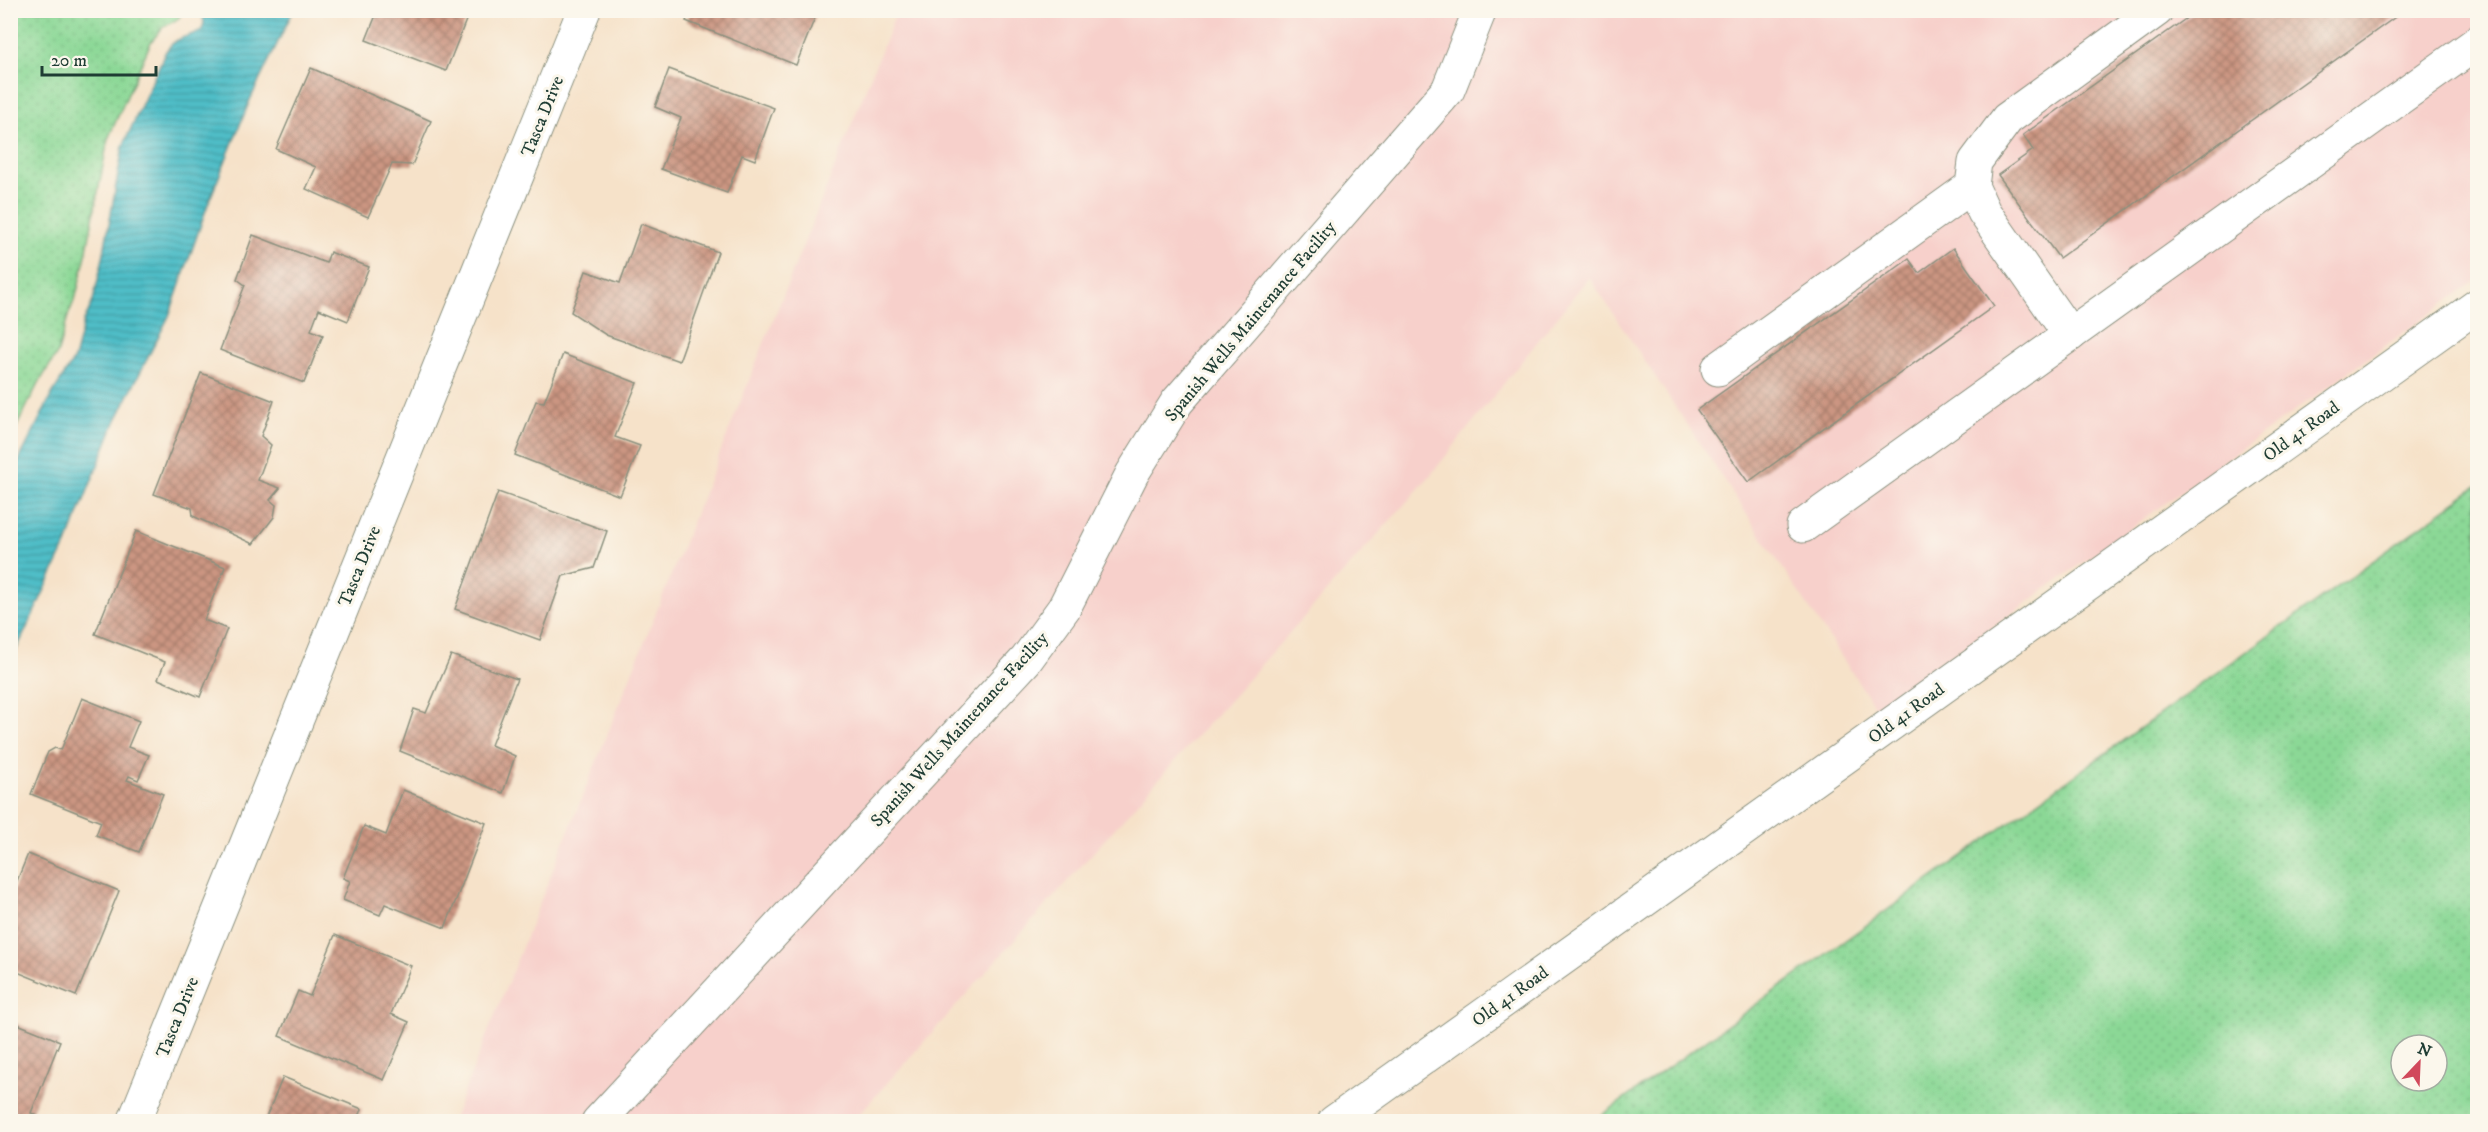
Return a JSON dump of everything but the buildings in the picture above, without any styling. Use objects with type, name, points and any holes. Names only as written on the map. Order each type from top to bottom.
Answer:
[{"type":"street","name":"Tasca Drive","points":[[134,1122],[584,10]]},
{"type":"street","name":"Spanish Wells Maintenance Facility","points":[[598,1122],[1026,660],[1064,609],[1132,474],[1177,402],[1448,90],[1480,10]]},
{"type":"street","points":[[2070,334],[1984,212],[1972,186],[1976,162],[2007,119],[2157,10]]},
{"type":"street","points":[[1803,526],[2478,42]]},
{"type":"street","points":[[1718,369],[1972,186]]},
{"type":"street","name":"Old 41 Road","points":[[1334,1122],[2478,305]]},
{"type":"shaded area","points":[[897,11],[2477,11],[2477,280],[1877,710],[1589,277],[1429,477],[853,1121],[452,1122]]},
{"type":"green space","points":[[11,10],[183,11],[178,19],[163,27],[151,42],[108,139],[86,255],[58,352],[37,386],[11,438]]},
{"type":"green space","points":[[2477,486],[2477,1121],[1594,1121]]},
{"type":"water","points":[[202,11],[293,11],[250,100],[208,204],[169,316],[116,420],[66,545],[11,661],[11,476],[52,394],[74,359],[84,321],[93,301],[103,258],[123,146],[165,53],[177,40],[202,30],[204,23]]}]
